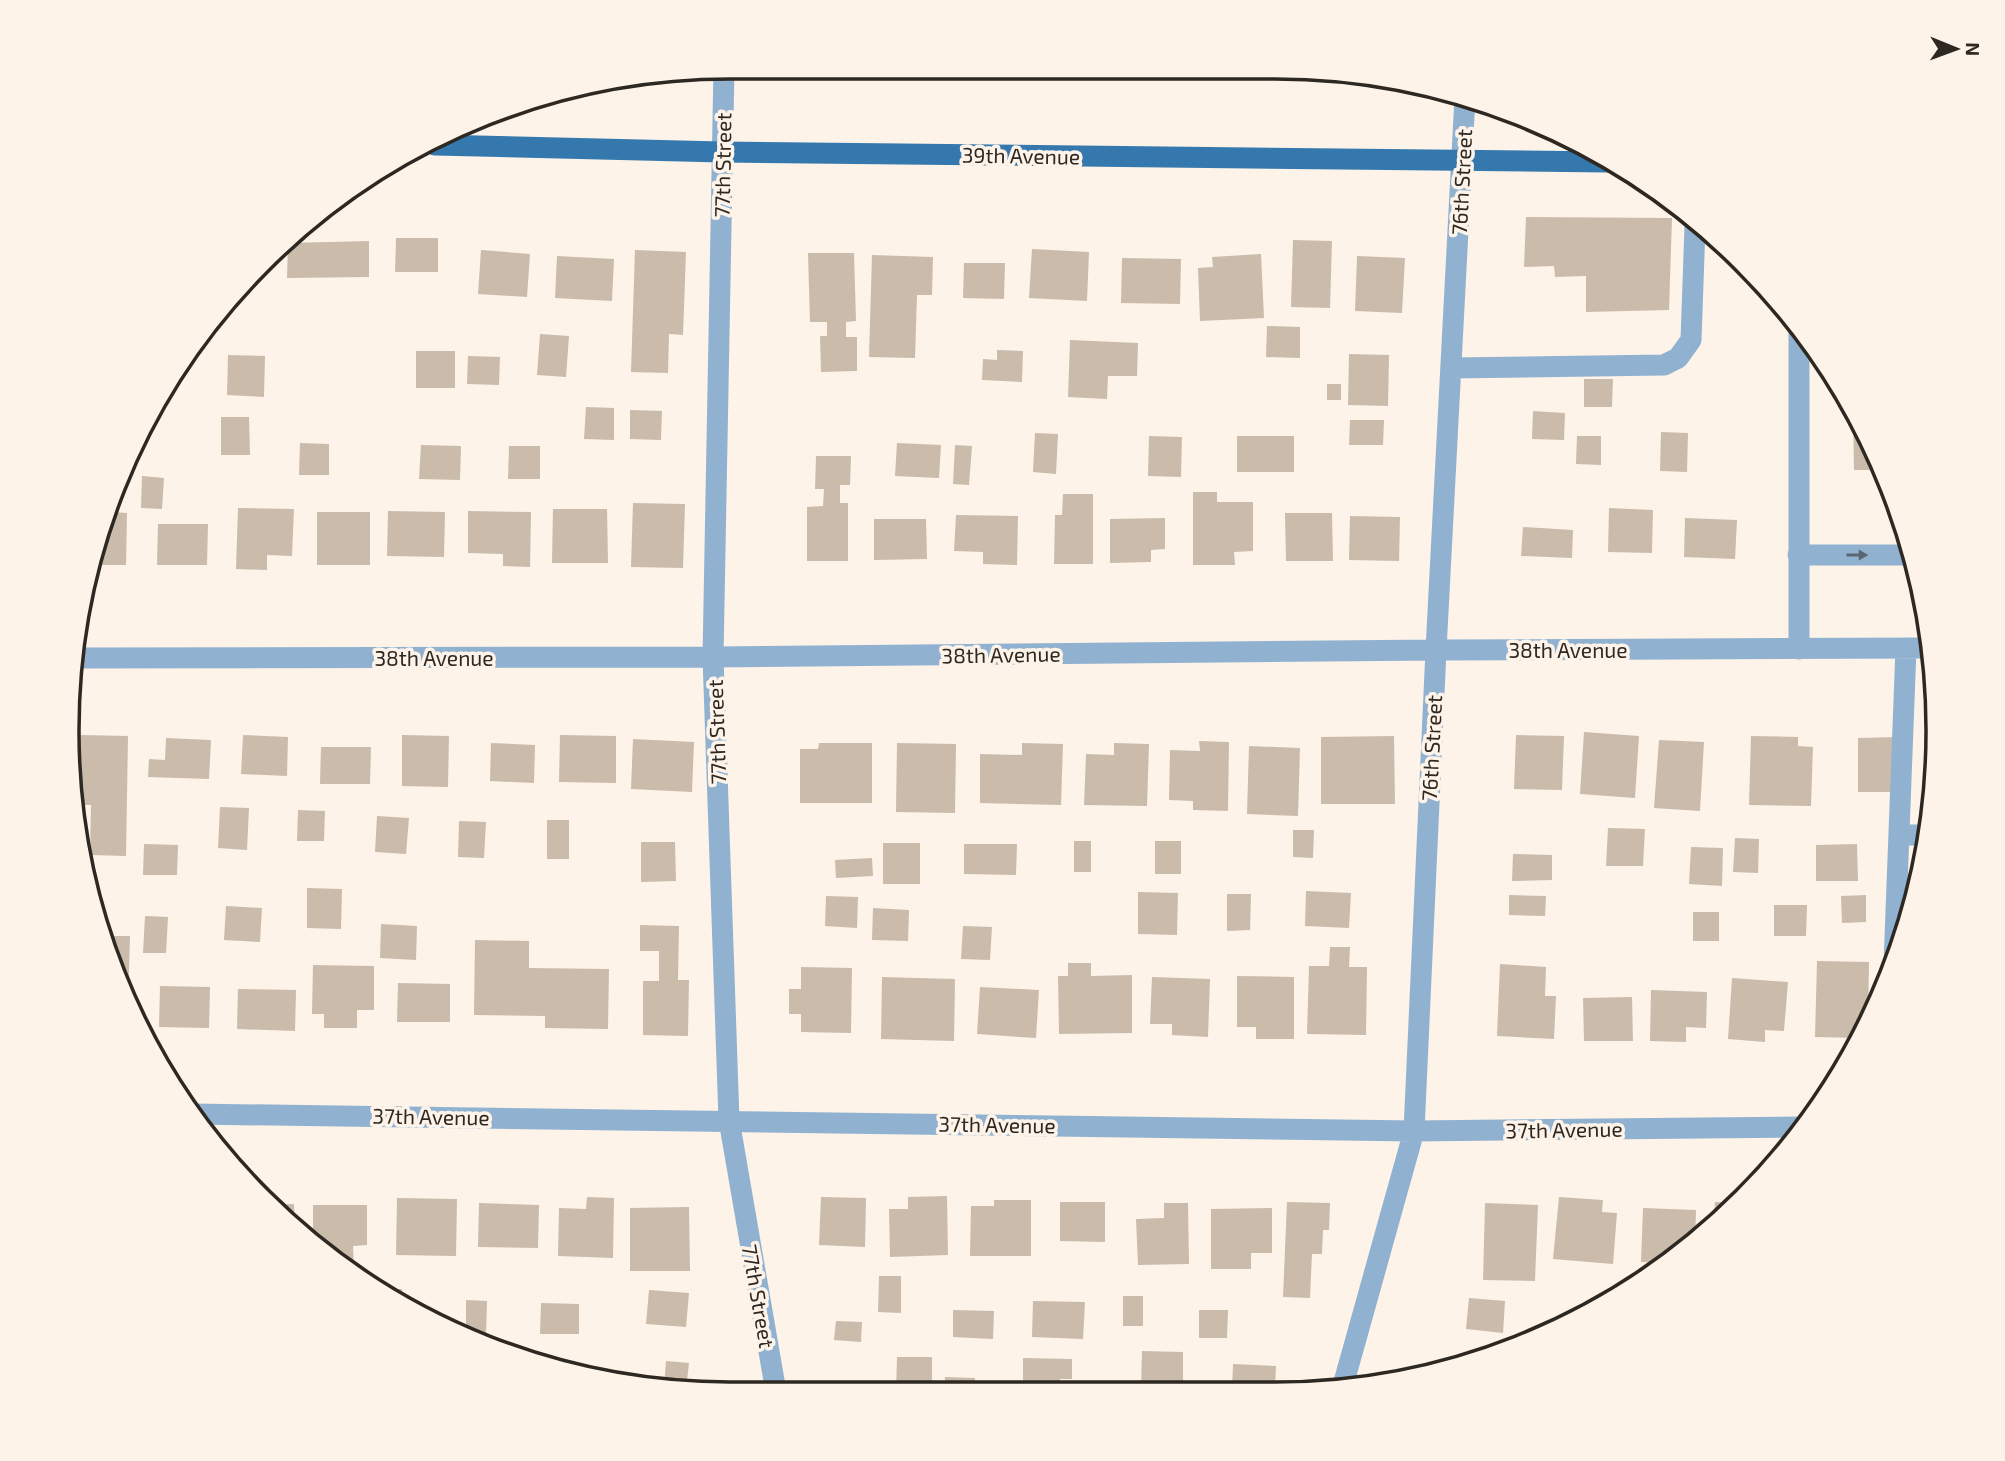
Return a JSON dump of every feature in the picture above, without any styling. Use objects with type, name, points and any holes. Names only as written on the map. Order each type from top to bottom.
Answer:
[{"type":"main road","name":"39th Avenue","points":[[444,145],[722,152],[1590,161]]},
{"type":"street","name":"77th Street","points":[[724,79],[713,657],[729,1120],[774,1382]]},
{"type":"street","name":"76th Street","points":[[1345,1378],[1413,1131],[1465,107]]},
{"type":"street","points":[[1452,368],[1664,365],[1678,358],[1691,340],[1695,232]]},
{"type":"street","points":[[1799,344],[1799,649]]},
{"type":"street","points":[[1798,555],[1902,555]]},
{"type":"street","points":[[1895,928],[1906,648]]},
{"type":"street","name":"38th Avenue","points":[[83,658],[713,657],[1921,648]]},
{"type":"street","points":[[1899,835],[1918,835]]},
{"type":"street","name":"37th Avenue","points":[[204,1114],[1413,1131],[1792,1127]]},
{"type":"building","points":[[1526,217],[1672,218],[1669,310],[1586,312],[1586,276],[1555,277],[1554,266],[1524,267]]},
{"type":"building","points":[[396,238],[438,238],[438,272],[395,272]]},
{"type":"building","points":[[1293,240],[1332,241],[1330,308],[1291,307]]},
{"type":"building","points":[[369,241],[369,277],[287,278],[288,253],[298,243]]},
{"type":"building","points":[[1032,249],[1089,252],[1087,301],[1029,298]]},
{"type":"building","points":[[481,250],[530,254],[527,297],[478,294]]},
{"type":"building","points":[[635,250],[686,252],[683,335],[669,334],[668,373],[631,372]]},
{"type":"building","points":[[808,253],[854,253],[856,321],[846,322],[846,337],[857,337],[857,371],[821,372],[820,336],[827,336],[827,322],[810,322]]},
{"type":"building","points":[[1261,254],[1264,318],[1200,321],[1198,268],[1213,267],[1212,257]]},
{"type":"building","points":[[872,255],[933,257],[932,295],[917,295],[915,358],[869,357]]},
{"type":"building","points":[[557,256],[614,259],[612,301],[555,298]]},
{"type":"building","points":[[1357,256],[1405,258],[1402,313],[1355,311]]},
{"type":"building","points":[[1122,258],[1181,259],[1180,304],[1121,303]]},
{"type":"building","points":[[964,263],[1005,263],[1004,299],[963,298]]},
{"type":"building","points":[[1267,326],[1300,327],[1300,358],[1266,357]]},
{"type":"building","points":[[540,334],[569,336],[566,377],[537,375]]},
{"type":"building","points":[[1070,340],[1138,343],[1137,376],[1108,376],[1107,399],[1068,397]]},
{"type":"building","points":[[997,350],[1023,351],[1022,382],[982,380],[983,359],[997,360]]},
{"type":"building","points":[[416,351],[455,351],[455,388],[416,388]]},
{"type":"building","points":[[1349,354],[1389,355],[1388,406],[1348,405]]},
{"type":"building","points":[[228,355],[265,356],[264,397],[227,395]]},
{"type":"building","points":[[468,356],[500,357],[499,385],[467,384]]},
{"type":"building","points":[[1584,379],[1613,379],[1612,407],[1584,407]]},
{"type":"building","points":[[1327,384],[1341,384],[1341,400],[1327,400]]},
{"type":"building","points":[[586,407],[614,408],[614,440],[584,439]]},
{"type":"building","points":[[630,410],[662,411],[661,440],[630,439]]},
{"type":"building","points":[[1533,411],[1565,413],[1564,440],[1532,439]]},
{"type":"building","points":[[221,417],[249,417],[250,455],[221,455]]},
{"type":"building","points":[[1350,420],[1384,420],[1383,445],[1349,445]]},
{"type":"building","points":[[1661,432],[1688,433],[1687,472],[1660,471]]},
{"type":"building","points":[[1853,432],[1872,470],[1854,470]]},
{"type":"building","points":[[1035,433],[1058,434],[1056,474],[1033,472]]},
{"type":"building","points":[[1149,436],[1182,437],[1181,477],[1148,476]]},
{"type":"building","points":[[1237,436],[1294,436],[1294,472],[1237,472]]},
{"type":"building","points":[[1577,436],[1601,436],[1601,465],[1576,464]]},
{"type":"building","points":[[300,443],[329,444],[329,475],[299,475]]},
{"type":"building","points":[[897,443],[941,445],[939,478],[895,476]]},
{"type":"building","points":[[421,445],[461,446],[460,480],[419,479]]},
{"type":"building","points":[[955,445],[972,446],[969,485],[953,484]]},
{"type":"building","points":[[509,446],[540,446],[540,479],[508,479]]},
{"type":"building","points":[[816,456],[851,456],[850,485],[840,485],[840,503],[848,503],[848,561],[807,561],[807,507],[823,506],[824,489],[815,489]]},
{"type":"building","points":[[142,476],[164,478],[162,509],[141,508]]},
{"type":"building","points":[[1193,492],[1217,492],[1217,502],[1253,502],[1253,551],[1234,552],[1235,565],[1193,565]]},
{"type":"building","points":[[1063,494],[1093,494],[1093,564],[1054,564],[1055,515],[1062,515]]},
{"type":"building","points":[[633,503],[685,504],[683,568],[631,567]]},
{"type":"building","points":[[238,508],[294,509],[292,556],[267,555],[267,570],[236,569]]},
{"type":"building","points":[[1609,508],[1653,510],[1652,553],[1608,552]]},
{"type":"building","points":[[553,509],[607,509],[608,563],[552,563]]},
{"type":"building","points":[[388,511],[445,512],[444,557],[387,556]]},
{"type":"building","points":[[468,511],[531,512],[530,567],[503,566],[503,554],[468,553]]},
{"type":"building","points":[[116,512],[127,513],[126,565],[100,565]]},
{"type":"building","points":[[317,512],[370,512],[370,565],[317,565]]},
{"type":"building","points":[[1285,513],[1332,513],[1333,561],[1286,561]]},
{"type":"building","points":[[956,515],[1018,516],[1017,565],[983,564],[983,552],[954,551]]},
{"type":"building","points":[[1350,516],[1400,517],[1399,561],[1349,560]]},
{"type":"building","points":[[1165,518],[1165,549],[1151,550],[1151,562],[1110,563],[1110,519]]},
{"type":"building","points":[[1685,518],[1737,520],[1735,559],[1684,557]]},
{"type":"building","points":[[874,519],[926,519],[927,559],[874,560]]},
{"type":"building","points":[[158,524],[208,524],[207,565],[157,565]]},
{"type":"building","points":[[1523,527],[1573,530],[1572,558],[1521,556]]},
{"type":"building","points":[[1584,732],[1639,736],[1635,798],[1580,794]]},
{"type":"building","points":[[81,735],[128,736],[126,856],[91,855],[91,805],[83,805]]},
{"type":"building","points":[[243,735],[288,737],[287,776],[241,774]]},
{"type":"building","points":[[402,735],[449,736],[448,787],[402,786]]},
{"type":"building","points":[[560,735],[616,736],[616,783],[559,782]]},
{"type":"building","points":[[1516,735],[1564,736],[1562,790],[1514,789]]},
{"type":"building","points":[[1394,736],[1395,804],[1321,804],[1321,737]]},
{"type":"building","points":[[1751,736],[1798,737],[1798,746],[1813,747],[1811,806],[1749,805]]},
{"type":"building","points":[[1897,737],[1898,792],[1858,792],[1858,738]]},
{"type":"building","points":[[166,738],[211,740],[209,779],[148,777],[149,759],[165,760]]},
{"type":"building","points":[[633,739],[694,742],[692,792],[631,789]]},
{"type":"building","points":[[1659,740],[1704,742],[1700,811],[1654,808]]},
{"type":"building","points":[[1199,741],[1229,742],[1228,811],[1193,810],[1193,801],[1169,800],[1170,750],[1200,751]]},
{"type":"building","points":[[491,743],[535,745],[534,783],[490,781]]},
{"type":"building","points":[[819,743],[872,743],[872,803],[800,803],[800,749],[818,749]]},
{"type":"building","points":[[897,743],[956,744],[955,813],[896,812]]},
{"type":"building","points":[[1022,743],[1063,744],[1061,805],[980,803],[980,754],[1022,755]]},
{"type":"building","points":[[1114,743],[1149,744],[1147,806],[1084,805],[1086,754],[1114,755]]},
{"type":"building","points":[[1249,746],[1300,748],[1298,816],[1247,814]]},
{"type":"building","points":[[321,747],[371,747],[370,784],[320,784]]},
{"type":"building","points":[[220,807],[249,808],[247,850],[218,848]]},
{"type":"building","points":[[298,810],[325,811],[324,841],[297,841]]},
{"type":"building","points":[[377,816],[409,818],[406,854],[375,852]]},
{"type":"building","points":[[547,820],[569,820],[569,859],[547,859]]},
{"type":"building","points":[[459,821],[486,822],[484,858],[458,857]]},
{"type":"building","points":[[1608,828],[1645,829],[1643,866],[1606,866]]},
{"type":"building","points":[[1293,830],[1314,830],[1313,858],[1293,857]]},
{"type":"building","points":[[1735,838],[1759,839],[1758,873],[1733,872]]},
{"type":"building","points":[[1074,841],[1091,841],[1091,872],[1074,872]]},
{"type":"building","points":[[1155,841],[1181,841],[1181,874],[1155,874]]},
{"type":"building","points":[[641,842],[675,842],[676,881],[641,882]]},
{"type":"building","points":[[883,843],[920,843],[920,884],[883,884]]},
{"type":"building","points":[[144,844],[178,845],[177,875],[143,875]]},
{"type":"building","points":[[964,844],[1017,844],[1016,875],[964,874]]},
{"type":"building","points":[[1857,844],[1858,881],[1816,881],[1816,845]]},
{"type":"building","points":[[1691,847],[1723,848],[1722,886],[1689,884]]},
{"type":"building","points":[[1513,854],[1552,855],[1552,880],[1512,881]]},
{"type":"building","points":[[872,858],[873,876],[836,878],[835,860]]},
{"type":"building","points":[[307,888],[342,889],[341,929],[307,928]]},
{"type":"building","points":[[1306,891],[1351,893],[1349,928],[1305,926]]},
{"type":"building","points":[[1138,892],[1178,893],[1177,935],[1138,934]]},
{"type":"building","points":[[1227,894],[1251,894],[1250,930],[1227,931]]},
{"type":"building","points":[[1509,895],[1546,896],[1545,916],[1509,915]]},
{"type":"building","points":[[1866,895],[1866,922],[1842,923],[1841,896]]},
{"type":"building","points":[[826,896],[858,897],[857,928],[825,926]]},
{"type":"building","points":[[1774,905],[1807,905],[1806,936],[1774,936]]},
{"type":"building","points":[[226,906],[262,908],[260,942],[224,940]]},
{"type":"building","points":[[873,908],[909,910],[908,941],[872,940]]},
{"type":"building","points":[[1693,912],[1719,912],[1719,941],[1693,941]]},
{"type":"building","points":[[145,916],[168,917],[166,953],[143,953]]},
{"type":"building","points":[[381,924],[417,926],[416,960],[380,958]]},
{"type":"building","points":[[640,925],[679,926],[678,980],[689,980],[688,1036],[643,1035],[643,981],[659,981],[659,951],[640,951]]},
{"type":"building","points":[[963,926],[992,927],[990,960],[961,959]]},
{"type":"building","points":[[112,936],[130,936],[129,981]]},
{"type":"building","points":[[475,940],[529,941],[529,968],[609,969],[608,1029],[545,1028],[545,1016],[474,1015]]},
{"type":"building","points":[[1330,947],[1350,947],[1349,967],[1367,967],[1366,1035],[1307,1034],[1309,966],[1329,966]]},
{"type":"building","points":[[1817,961],[1869,962],[1868,999],[1849,1038],[1815,1037]]},
{"type":"building","points":[[1068,963],[1091,963],[1091,976],[1132,975],[1132,1033],[1059,1034],[1058,976],[1068,976]]},
{"type":"building","points":[[1500,964],[1546,967],[1545,996],[1556,996],[1554,1039],[1497,1036]]},
{"type":"building","points":[[313,965],[374,966],[374,1010],[357,1010],[357,1028],[324,1028],[324,1014],[312,1014]]},
{"type":"building","points":[[801,967],[852,968],[851,1033],[801,1032],[801,1014],[789,1014],[789,989],[801,989]]},
{"type":"building","points":[[1237,976],[1294,977],[1294,1039],[1256,1039],[1256,1027],[1237,1027]]},
{"type":"building","points":[[882,977],[955,979],[954,1041],[881,1039]]},
{"type":"building","points":[[1152,977],[1210,979],[1208,1037],[1172,1035],[1172,1024],[1150,1024]]},
{"type":"building","points":[[1732,978],[1788,982],[1784,1031],[1765,1030],[1765,1042],[1728,1039]]},
{"type":"building","points":[[398,983],[450,984],[450,1022],[397,1022]]},
{"type":"building","points":[[160,986],[210,987],[209,1028],[159,1027]]},
{"type":"building","points":[[980,987],[1039,990],[1036,1038],[977,1034]]},
{"type":"building","points":[[238,989],[296,990],[295,1031],[237,1029]]},
{"type":"building","points":[[1651,990],[1707,992],[1706,1028],[1686,1027],[1686,1042],[1650,1041]]},
{"type":"building","points":[[1632,997],[1633,1041],[1584,1041],[1583,998]]},
{"type":"building","points":[[947,1196],[948,1255],[890,1257],[889,1209],[908,1209],[908,1197]]},
{"type":"building","points":[[587,1197],[614,1198],[613,1258],[558,1256],[559,1208],[586,1209]]},
{"type":"building","points":[[821,1197],[866,1198],[865,1247],[819,1245]]},
{"type":"building","points":[[1559,1197],[1603,1200],[1602,1212],[1617,1213],[1613,1264],[1553,1259]]},
{"type":"building","points":[[397,1198],[457,1199],[456,1256],[396,1255]]},
{"type":"building","points":[[994,1200],[1031,1200],[1031,1256],[970,1256],[971,1206],[994,1206]]},
{"type":"building","points":[[1060,1202],[1105,1202],[1105,1242],[1060,1241]]},
{"type":"building","points":[[1287,1202],[1330,1203],[1329,1230],[1323,1230],[1322,1254],[1312,1254],[1310,1298],[1283,1297]]},
{"type":"building","points":[[1715,1202],[1723,1202],[1715,1211]]},
{"type":"building","points":[[479,1203],[539,1205],[538,1248],[478,1247]]},
{"type":"building","points":[[1164,1203],[1188,1203],[1189,1264],[1138,1265],[1136,1219],[1164,1218]]},
{"type":"building","points":[[1485,1203],[1538,1205],[1535,1281],[1483,1280]]},
{"type":"building","points":[[284,1204],[294,1204],[294,1215]]},
{"type":"building","points":[[313,1205],[367,1205],[367,1245],[353,1246],[354,1262],[313,1231]]},
{"type":"building","points":[[689,1207],[690,1271],[630,1271],[630,1208]]},
{"type":"building","points":[[1272,1208],[1272,1253],[1251,1253],[1251,1269],[1211,1269],[1211,1209]]},
{"type":"building","points":[[1643,1208],[1696,1210],[1695,1228],[1651,1262],[1641,1262]]},
{"type":"building","points":[[879,1276],[901,1276],[901,1313],[878,1312]]},
{"type":"building","points":[[649,1290],[689,1293],[686,1327],[646,1324]]},
{"type":"building","points":[[1123,1296],[1143,1296],[1143,1326],[1123,1326]]},
{"type":"building","points":[[1469,1298],[1505,1301],[1503,1333],[1466,1329]]},
{"type":"building","points":[[466,1300],[487,1301],[486,1335],[466,1326]]},
{"type":"building","points":[[1033,1301],[1085,1302],[1083,1339],[1032,1337]]},
{"type":"building","points":[[541,1303],[579,1304],[579,1334],[540,1334]]},
{"type":"building","points":[[953,1310],[994,1311],[993,1339],[953,1337]]},
{"type":"building","points":[[1199,1310],[1228,1310],[1227,1338],[1199,1338]]},
{"type":"building","points":[[836,1321],[862,1322],[861,1342],[834,1340]]},
{"type":"building","points":[[1142,1351],[1183,1352],[1183,1382],[1141,1382]]},
{"type":"building","points":[[897,1357],[932,1357],[932,1382],[896,1382]]},
{"type":"building","points":[[1023,1358],[1072,1359],[1072,1379],[1060,1379],[1060,1382],[1023,1382]]},
{"type":"building","points":[[666,1361],[689,1363],[687,1381],[665,1379]]},
{"type":"building","points":[[1233,1364],[1276,1366],[1275,1382],[1232,1382]]},
{"type":"building","points":[[945,1377],[975,1378],[975,1382],[945,1382]]}]
